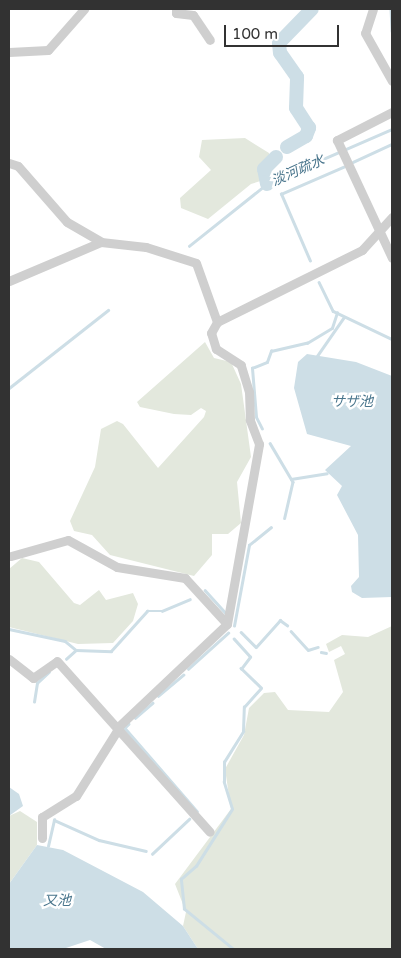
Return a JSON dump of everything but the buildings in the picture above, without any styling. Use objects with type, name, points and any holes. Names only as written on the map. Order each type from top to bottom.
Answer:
[{"type":"street","points":[[9,52],[48,50],[84,9]]},
{"type":"street","points":[[176,9],[176,13],[193,16],[210,40]]},
{"type":"street","points":[[373,9],[365,33],[392,81]]},
{"type":"street","points":[[392,112],[337,140],[392,258]]},
{"type":"street","points":[[9,162],[18,166],[67,222],[100,242],[146,247],[196,263],[217,322]]},
{"type":"street","points":[[42,838],[42,818],[76,796],[118,728],[227,624],[259,444],[250,420],[249,392],[241,365],[216,349],[211,333],[217,322],[362,250],[392,217]]},
{"type":"street","points":[[9,280],[100,242]]},
{"type":"street","points":[[10,557],[68,540],[118,567],[185,578],[227,624]]},
{"type":"street","points":[[9,659],[33,678],[57,661],[210,832]]},
{"type":"shaded area","points":[[245,138],[269,153],[270,178],[251,184],[208,219],[181,208],[180,198],[211,170],[199,157],[202,140]]},
{"type":"shaded area","points":[[205,342],[214,358],[231,362],[241,384],[251,457],[237,482],[241,523],[228,534],[212,534],[212,555],[194,576],[110,555],[92,535],[74,531],[70,521],[95,467],[101,429],[117,421],[123,424],[158,468],[204,417],[206,411],[201,408],[191,415],[174,414],[140,407],[137,402]]},
{"type":"shaded area","points":[[22,558],[39,562],[74,603],[80,605],[99,590],[106,600],[133,593],[138,604],[133,621],[113,643],[78,644],[9,627],[9,569]]},
{"type":"shaded area","points":[[392,626],[392,949],[198,949],[183,926],[186,912],[175,884],[231,809],[225,769],[244,735],[249,708],[264,693],[275,692],[288,710],[329,712],[343,692],[334,660],[345,654],[341,646],[329,652],[326,644],[342,635],[368,637]]},
{"type":"shaded area","points":[[20,811],[37,822],[37,845],[9,884],[9,816]]},
{"type":"water","name":"サザ池","points":[[307,354],[356,362],[392,376],[392,597],[362,598],[352,592],[351,586],[359,577],[358,535],[337,495],[342,486],[325,470],[351,446],[307,434],[294,388],[298,362]]},
{"type":"water","points":[[9,787],[19,794],[23,806],[9,816]]},
{"type":"water","name":"又池","points":[[37,845],[63,850],[143,892],[183,926],[198,949],[106,949],[90,940],[63,949],[9,949],[9,884]]},
{"type":"waterway","points":[[287,147],[306,136],[309,128],[296,108],[297,77],[280,53],[279,43],[312,9]]},
{"type":"waterway","name":"淡河疏水","points":[[391,9],[392,31]]},
{"type":"waterway","name":"淡河疏水","points":[[189,246],[268,183],[392,129]]},
{"type":"waterway","points":[[353,162],[392,144]]},
{"type":"waterway","points":[[267,184],[264,169],[276,157]]},
{"type":"waterway","points":[[310,261],[281,194],[343,167]]},
{"type":"waterway","points":[[319,282],[333,311],[392,339]]},
{"type":"waterway","name":"淡河疏水","points":[[9,388],[108,310]]},
{"type":"waterway","points":[[262,429],[256,417],[252,368],[267,362],[271,351],[307,343],[332,328],[337,313]]},
{"type":"waterway","points":[[317,356],[344,317]]},
{"type":"waterway","points":[[270,443],[293,482],[285,518]]},
{"type":"waterway","points":[[291,479],[327,473]]},
{"type":"waterway","points":[[234,626],[249,545],[271,527]]},
{"type":"waterway","points":[[205,590],[226,613]]},
{"type":"waterway","points":[[9,629],[65,641],[76,650],[111,651],[147,611],[162,611],[190,599]]},
{"type":"waterway","points":[[241,632],[256,647],[280,620],[287,625]]},
{"type":"waterway","points":[[291,631],[308,650],[318,647]]},
{"type":"waterway","points":[[188,669],[228,633]]},
{"type":"waterway","points":[[233,949],[184,909],[181,879],[196,866],[232,809],[224,782],[224,762],[243,731],[244,707],[261,688],[241,669],[250,657],[234,639]]},
{"type":"waterway","points":[[66,659],[76,650]]},
{"type":"waterway","points":[[321,652],[326,653]]},
{"type":"waterway","points":[[34,702],[37,683],[49,672]]},
{"type":"waterway","points":[[158,696],[183,675]]},
{"type":"waterway","points":[[135,718],[152,703]]},
{"type":"waterway","points":[[129,724],[125,728],[197,811]]},
{"type":"waterway","points":[[152,854],[189,819]]},
{"type":"waterway","points":[[48,846],[54,820],[99,840],[146,851]]}]
